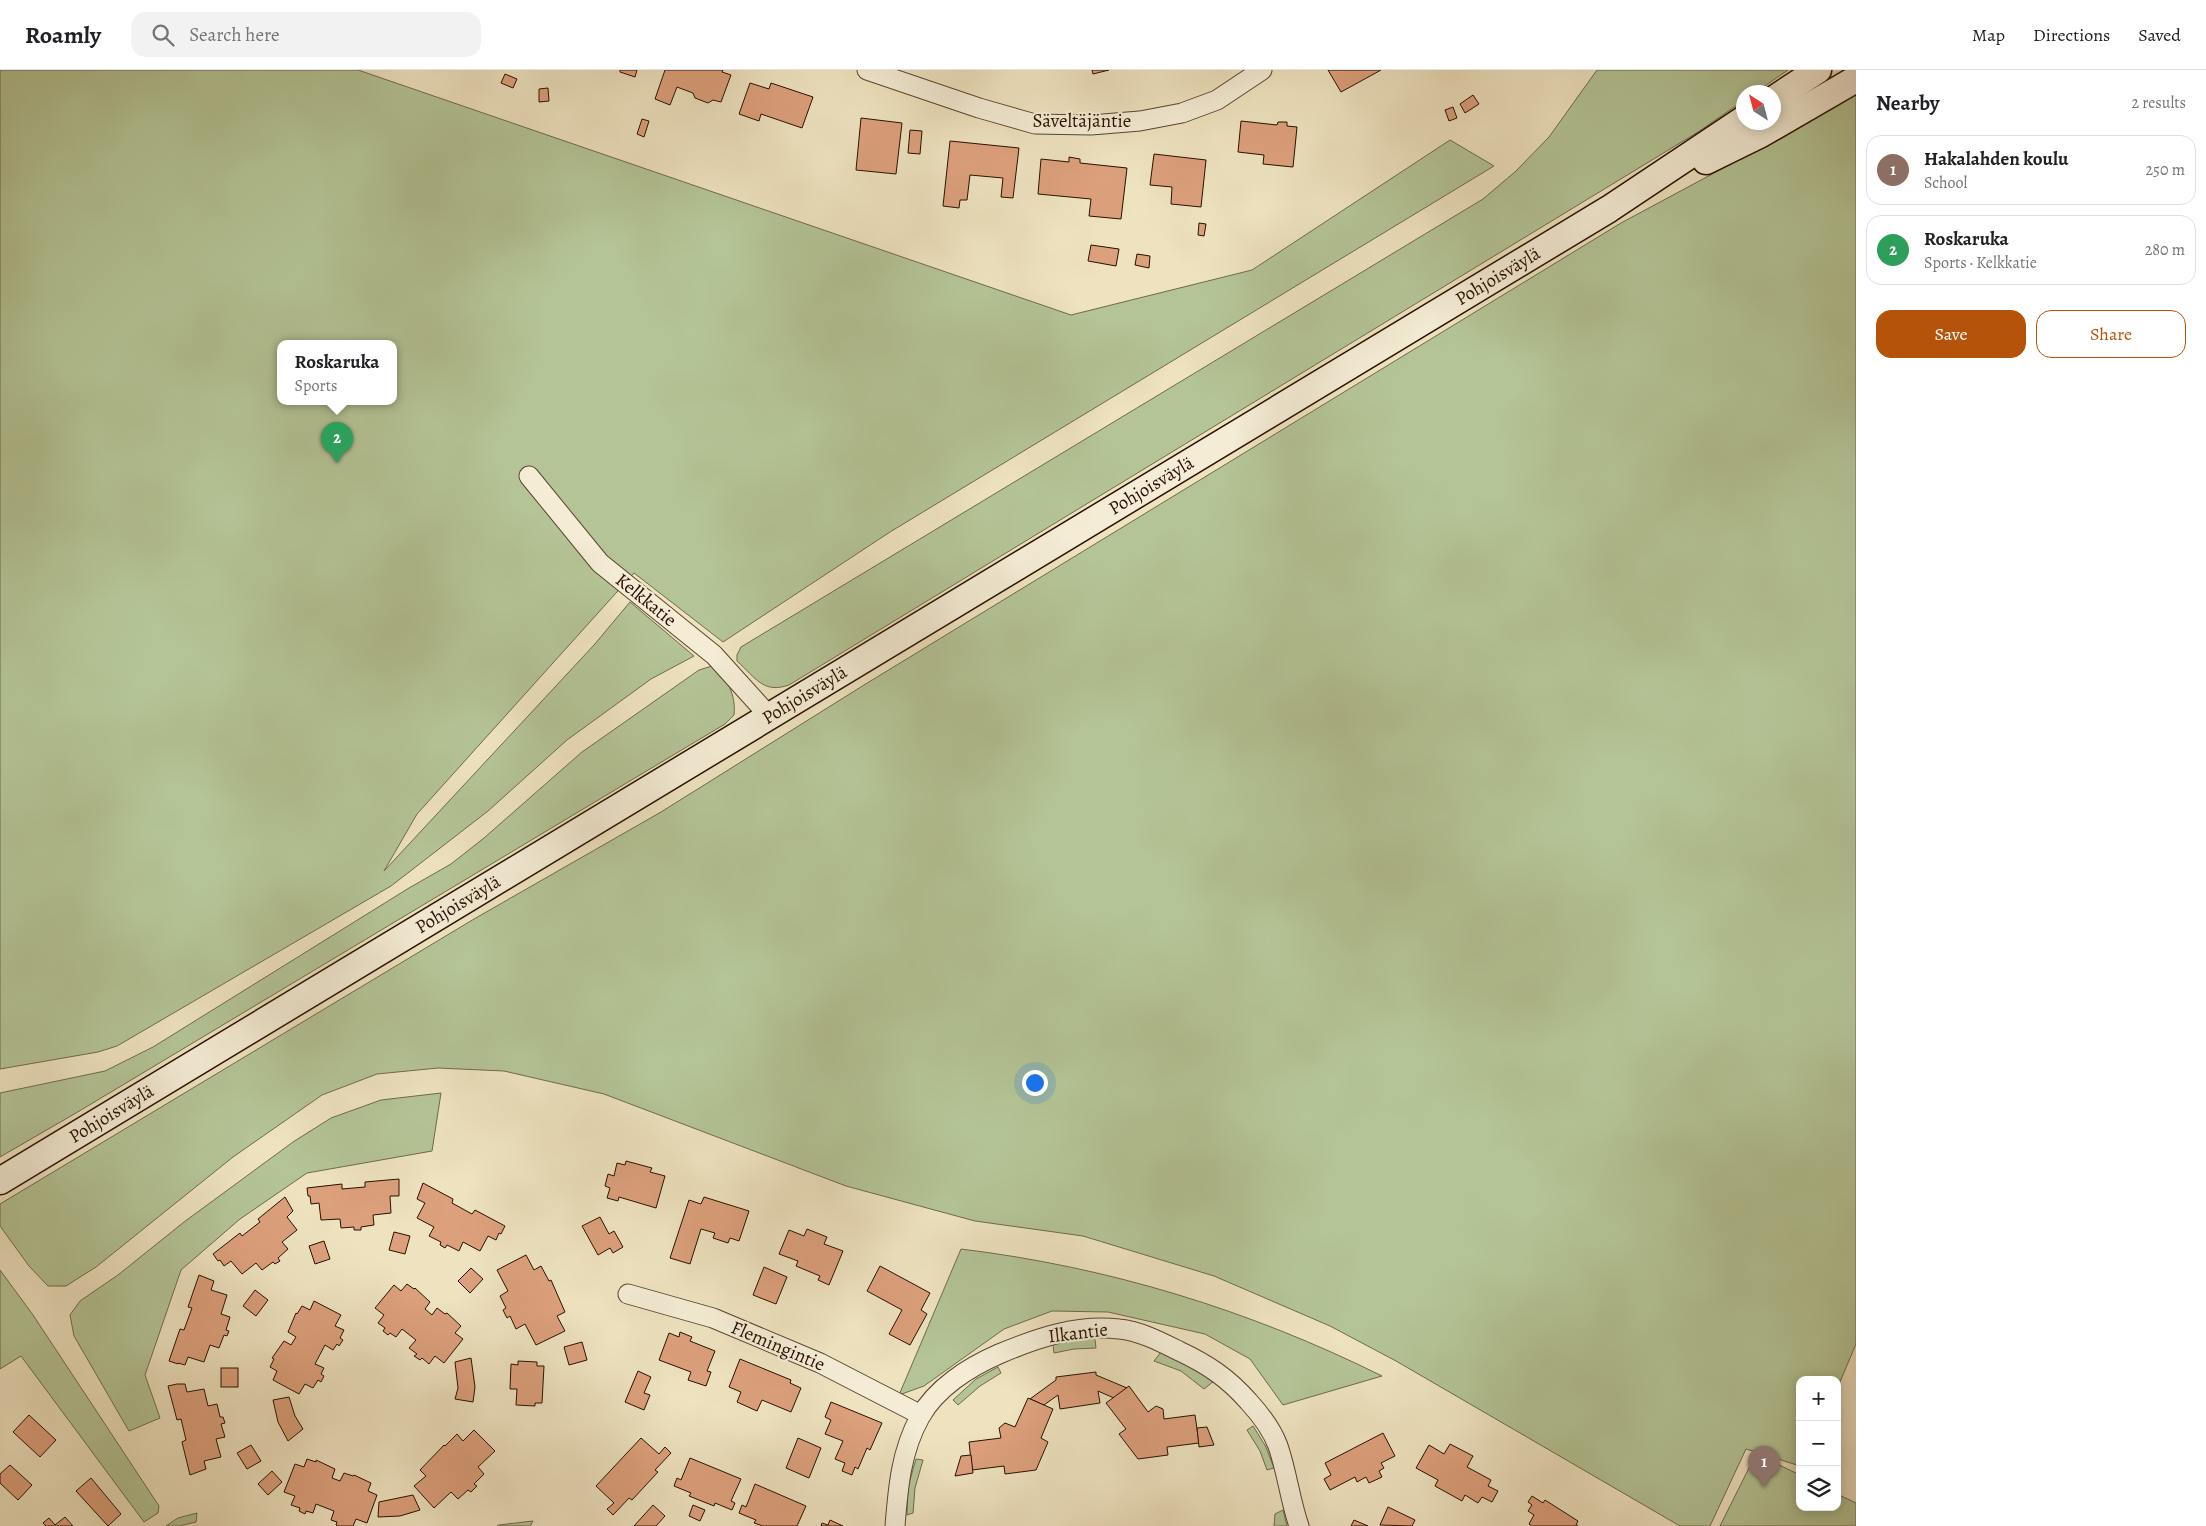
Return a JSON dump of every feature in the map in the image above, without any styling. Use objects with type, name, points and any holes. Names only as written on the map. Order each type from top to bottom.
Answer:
[{"type":"main road","points":[[1781,95],[1818,70]]},
{"type":"main road","name":"Pohjoisväylä","points":[[1609,209],[1761,134],[1856,79]]},
{"type":"main road","name":"Pohjoisväylä","points":[[0,1181],[1609,209],[1736,124]]},
{"type":"street","name":"Säveltäjäntie","points":[[867,70],[979,108],[1035,124],[1082,125],[1140,122],[1182,113],[1217,100],[1262,70]]},
{"type":"street","name":"Kelkkatie","points":[[529,476],[600,563],[714,655],[770,717]]},
{"type":"street","name":"Flemingintie","points":[[628,1294],[713,1318],[820,1363],[921,1415]]},
{"type":"street","name":"Ilkantie","points":[[895,1526],[898,1482],[904,1453],[921,1415],[945,1388],[970,1368],[1028,1342],[1063,1332],[1092,1328],[1121,1329],[1155,1339],[1206,1364],[1223,1376],[1249,1402],[1264,1421],[1277,1445],[1299,1526]]},
{"type":"green space","points":[[0,70],[358,70],[1071,315],[1252,270],[1450,140],[1494,166],[890,532],[723,642],[634,573],[417,814],[384,871],[594,645],[630,602],[694,656],[651,679],[567,740],[488,811],[391,886],[117,1046],[98,1052],[0,1069]]},
{"type":"green space","points":[[1597,70],[1788,70],[1766,85],[1736,85],[1736,106],[1698,132],[789,685],[780,687],[766,686],[760,683],[737,661],[737,655],[741,647],[1483,199],[1516,171],[1549,137]]},
{"type":"green space","points":[[1856,93],[1856,1344],[1841,1380],[1841,1376],[1796,1376],[1796,1465],[1746,1449],[1710,1526],[1680,1526],[1396,1361],[1330,1326],[1214,1276],[1083,1236],[975,1221],[846,1186],[604,1094],[504,1071],[438,1068],[377,1074],[322,1095],[233,1157],[96,1267],[66,1286],[48,1286],[29,1266],[0,1226],[0,1204],[474,919],[661,812],[864,685],[1621,223],[1783,136]]},
{"type":"green space","points":[[712,666],[727,682],[734,701],[734,715],[725,724],[0,1157],[0,1093],[105,1071],[153,1047],[409,888],[451,864],[484,838],[582,752],[699,670]]},
{"type":"green space","points":[[441,1093],[432,1151],[307,1173],[240,1219],[181,1270],[145,1375],[160,1418],[129,1431],[74,1336],[70,1315],[80,1301],[118,1275],[184,1222],[293,1142],[331,1118],[381,1100]]},
{"type":"green space","points":[[961,1249],[1071,1267],[1177,1294],[1281,1331],[1332,1352],[1382,1376],[1283,1405],[1250,1359],[1205,1334],[1108,1312],[1052,1311],[1004,1329],[924,1386],[899,1395]]},
{"type":"green space","points":[[0,1270],[33,1315],[159,1506],[158,1513],[144,1522],[21,1356],[0,1369]]},
{"type":"green space","points":[[1073,1339],[1095,1339],[1096,1348],[1074,1349],[1054,1353],[1053,1345]]},
{"type":"green space","points":[[1161,1352],[1193,1365],[1214,1381],[1204,1389],[1181,1371],[1154,1361]]},
{"type":"green space","points":[[998,1367],[1001,1373],[980,1386],[958,1405],[953,1400],[976,1379]]},
{"type":"green space","points":[[1253,1426],[1266,1447],[1274,1468],[1267,1470],[1260,1451],[1247,1430]]},
{"type":"green space","points":[[1756,1454],[1796,1473],[1796,1511],[1841,1511],[1841,1496],[1856,1503],[1856,1526],[1720,1526]]},
{"type":"green space","points":[[916,1459],[923,1460],[915,1488],[913,1513],[907,1515],[908,1487]]},
{"type":"green space","points":[[1283,1510],[1287,1526],[1274,1526],[1275,1514]]},
{"type":"green space","points":[[197,1513],[196,1522],[179,1526],[166,1526],[178,1518]]},
{"type":"green space","points":[[533,1521],[530,1526],[497,1526],[499,1525]]},
{"type":"building","points":[[620,70],[637,70],[635,77],[620,72]]},
{"type":"building","points":[[665,70],[723,70],[722,72],[731,75],[721,102],[713,100],[708,103],[695,98],[693,93],[677,87],[670,105],[655,99]]},
{"type":"building","points":[[1092,70],[1109,70],[1093,74]]},
{"type":"building","points":[[1328,70],[1381,70],[1341,92]]},
{"type":"building","points":[[505,74],[517,79],[513,88],[501,83]]},
{"type":"building","points":[[750,83],[769,89],[771,83],[813,97],[802,128],[761,114],[759,121],[739,114]]},
{"type":"building","points":[[548,88],[549,101],[539,102],[539,89]]},
{"type":"building","points":[[1473,95],[1479,104],[1465,113],[1460,104]]},
{"type":"building","points":[[1453,107],[1457,118],[1449,121],[1445,110]]},
{"type":"building","points":[[861,118],[902,123],[896,174],[856,170]]},
{"type":"building","points":[[642,119],[649,121],[644,137],[637,134]]},
{"type":"building","points":[[1241,121],[1277,125],[1278,122],[1287,122],[1287,126],[1297,127],[1293,167],[1263,164],[1264,155],[1238,152]]},
{"type":"building","points":[[910,130],[922,131],[920,154],[908,153]]},
{"type":"building","points":[[950,141],[1019,148],[1013,198],[1001,197],[1003,178],[970,175],[967,200],[960,200],[959,208],[943,206]]},
{"type":"building","points":[[1154,154],[1206,160],[1201,207],[1171,204],[1172,187],[1150,185]]},
{"type":"building","points":[[1069,157],[1080,159],[1080,163],[1127,168],[1121,219],[1089,216],[1091,199],[1038,194],[1041,159],[1069,162]]},
{"type":"building","points":[[1199,223],[1206,224],[1204,236],[1198,235]]},
{"type":"building","points":[[1091,245],[1119,249],[1116,266],[1088,261]]},
{"type":"building","points":[[1137,254],[1150,256],[1149,268],[1135,265]]},
{"type":"building","points":[[626,1161],[652,1168],[650,1172],[665,1176],[656,1208],[619,1197],[618,1201],[607,1198],[610,1188],[605,1186],[608,1174],[614,1176],[617,1163],[625,1165]]},
{"type":"building","points":[[399,1179],[399,1196],[390,1196],[391,1213],[373,1215],[374,1225],[361,1227],[361,1230],[354,1230],[354,1227],[341,1228],[340,1219],[321,1220],[319,1203],[311,1204],[310,1196],[308,1196],[307,1188],[342,1184],[342,1189],[365,1187],[365,1182]]},
{"type":"building","points":[[423,1183],[453,1199],[452,1203],[472,1214],[475,1210],[505,1226],[501,1234],[499,1233],[496,1240],[488,1236],[480,1251],[463,1242],[459,1251],[447,1245],[445,1248],[440,1245],[441,1242],[429,1236],[434,1227],[417,1218],[425,1203],[417,1199]]},
{"type":"building","points":[[285,1197],[293,1211],[287,1217],[297,1230],[282,1242],[288,1249],[278,1258],[280,1261],[275,1264],[273,1262],[262,1270],[256,1263],[242,1274],[231,1261],[224,1266],[220,1260],[218,1261],[213,1254],[240,1233],[242,1236],[260,1222],[258,1219]]},
{"type":"building","points":[[704,1197],[749,1211],[739,1241],[730,1238],[728,1243],[713,1238],[715,1233],[701,1229],[690,1264],[670,1258],[689,1200],[701,1204]]},
{"type":"building","points":[[600,1217],[609,1234],[614,1231],[623,1247],[613,1253],[610,1248],[598,1255],[582,1226]]},
{"type":"building","points":[[807,1229],[827,1237],[824,1244],[843,1251],[829,1285],[818,1280],[820,1276],[796,1266],[798,1261],[779,1254],[789,1230],[804,1236]]},
{"type":"building","points":[[394,1232],[410,1236],[405,1254],[389,1250]]},
{"type":"building","points":[[324,1241],[330,1259],[315,1264],[309,1246]]},
{"type":"building","points":[[526,1255],[534,1270],[541,1266],[549,1281],[551,1280],[565,1312],[557,1316],[565,1331],[536,1345],[525,1324],[516,1329],[510,1316],[507,1318],[503,1310],[506,1308],[500,1296],[508,1291],[497,1270]]},
{"type":"building","points":[[880,1266],[930,1293],[921,1310],[927,1314],[910,1345],[889,1334],[902,1310],[867,1291]]},
{"type":"building","points":[[764,1267],[787,1277],[776,1304],[753,1295]]},
{"type":"building","points":[[471,1268],[483,1279],[470,1293],[458,1281]]},
{"type":"building","points":[[199,1275],[214,1281],[211,1290],[227,1295],[221,1314],[230,1317],[226,1330],[229,1331],[227,1336],[224,1335],[219,1348],[210,1345],[204,1362],[188,1357],[185,1365],[178,1364],[169,1361],[180,1329],[184,1330],[192,1308],[188,1307]]},
{"type":"building","points":[[407,1284],[415,1288],[430,1302],[425,1309],[432,1315],[437,1308],[445,1314],[447,1313],[461,1326],[455,1333],[463,1339],[444,1363],[435,1356],[429,1364],[422,1358],[420,1360],[414,1356],[417,1354],[409,1348],[416,1340],[402,1329],[396,1337],[390,1333],[388,1335],[383,1331],[385,1328],[378,1323],[384,1315],[375,1308],[394,1285],[401,1291]]},
{"type":"building","points":[[255,1290],[268,1300],[256,1316],[243,1306]]},
{"type":"building","points":[[314,1301],[341,1315],[335,1326],[344,1330],[340,1338],[343,1340],[333,1350],[325,1345],[315,1364],[324,1368],[321,1374],[324,1376],[321,1382],[318,1380],[313,1388],[305,1384],[299,1394],[273,1380],[277,1371],[270,1367],[274,1359],[272,1358],[284,1341],[291,1345],[296,1337],[288,1332],[296,1313],[302,1306],[310,1310]]},
{"type":"building","points":[[680,1332],[692,1337],[690,1341],[715,1351],[707,1371],[711,1372],[706,1386],[688,1380],[691,1372],[659,1360],[669,1333],[679,1337]]},
{"type":"building","points":[[582,1342],[587,1360],[569,1365],[564,1347]]},
{"type":"building","points":[[471,1358],[475,1387],[473,1402],[455,1399],[458,1388],[455,1362]]},
{"type":"building","points":[[740,1359],[791,1380],[790,1383],[801,1388],[791,1412],[762,1400],[757,1411],[737,1402],[741,1392],[729,1387]]},
{"type":"building","points":[[518,1361],[537,1362],[537,1366],[544,1366],[542,1403],[535,1403],[535,1406],[516,1405],[517,1389],[510,1389],[511,1364],[518,1365]]},
{"type":"building","points":[[221,1368],[238,1368],[238,1387],[221,1387]]},
{"type":"building","points":[[638,1371],[651,1377],[644,1393],[650,1395],[644,1410],[625,1402]]},
{"type":"building","points":[[1096,1372],[1096,1375],[1127,1388],[1114,1398],[1098,1391],[1100,1403],[1060,1409],[1058,1395],[1044,1405],[1030,1399],[1056,1380],[1056,1377]]},
{"type":"building","points":[[185,1384],[187,1392],[204,1389],[208,1406],[217,1404],[220,1417],[223,1417],[225,1423],[221,1424],[225,1437],[216,1439],[221,1457],[204,1461],[206,1469],[190,1475],[182,1442],[186,1440],[181,1419],[177,1420],[168,1386]]},
{"type":"building","points":[[1129,1386],[1148,1412],[1156,1406],[1163,1409],[1164,1419],[1195,1415],[1199,1443],[1167,1447],[1168,1455],[1138,1459],[1119,1434],[1126,1429],[1106,1403]]},
{"type":"building","points":[[289,1397],[295,1416],[303,1429],[288,1441],[278,1422],[273,1400]]},
{"type":"building","points":[[1028,1398],[1053,1409],[1041,1438],[1048,1442],[1036,1470],[1005,1474],[1004,1466],[972,1470],[969,1442],[1001,1438],[999,1428],[1005,1423],[1015,1427]]},
{"type":"building","points":[[831,1402],[882,1423],[870,1450],[867,1448],[858,1469],[855,1467],[852,1475],[842,1471],[845,1463],[835,1459],[843,1441],[825,1434],[831,1420],[825,1417]]},
{"type":"building","points":[[29,1415],[56,1440],[40,1457],[13,1432]]},
{"type":"building","points":[[1207,1427],[1214,1445],[1199,1447],[1197,1428]]},
{"type":"building","points":[[474,1430],[495,1451],[478,1467],[484,1474],[474,1484],[477,1486],[471,1492],[468,1490],[458,1499],[451,1492],[434,1508],[414,1486],[426,1476],[420,1470],[457,1434],[463,1441]]},
{"type":"building","points":[[1383,1433],[1395,1456],[1381,1463],[1384,1468],[1379,1471],[1382,1477],[1369,1483],[1366,1477],[1357,1482],[1355,1477],[1330,1490],[1324,1479],[1331,1475],[1325,1463]]},
{"type":"building","points":[[641,1438],[659,1454],[665,1447],[671,1453],[655,1470],[658,1472],[632,1500],[629,1498],[613,1515],[607,1509],[614,1503],[596,1486]]},
{"type":"building","points":[[798,1438],[821,1448],[809,1478],[786,1468]]},
{"type":"building","points":[[1450,1444],[1473,1456],[1467,1467],[1491,1480],[1488,1486],[1498,1491],[1492,1502],[1482,1497],[1478,1503],[1465,1495],[1462,1501],[1435,1486],[1438,1480],[1416,1468],[1429,1445],[1444,1454]]},
{"type":"building","points":[[251,1445],[261,1461],[247,1469],[237,1453]]},
{"type":"building","points":[[971,1455],[973,1473],[955,1476],[961,1456]]},
{"type":"building","points":[[690,1458],[741,1479],[731,1501],[735,1503],[732,1510],[715,1503],[714,1506],[689,1496],[691,1493],[674,1486],[677,1478],[681,1480]]},
{"type":"building","points":[[307,1459],[316,1462],[316,1460],[335,1469],[332,1478],[340,1481],[344,1473],[354,1475],[371,1483],[368,1491],[377,1495],[367,1523],[356,1519],[353,1526],[338,1526],[336,1525],[337,1522],[331,1520],[334,1511],[316,1504],[313,1513],[306,1511],[305,1514],[299,1511],[300,1508],[291,1505],[295,1496],[284,1492],[295,1464],[304,1467]]},
{"type":"building","points":[[10,1465],[32,1485],[18,1500],[0,1483],[0,1474]]},
{"type":"building","points":[[272,1471],[282,1482],[268,1495],[258,1484]]},
{"type":"building","points":[[91,1478],[121,1514],[108,1526],[76,1491]]},
{"type":"building","points":[[755,1484],[806,1506],[797,1526],[763,1526],[754,1523],[756,1520],[739,1513],[742,1505],[746,1507]]},
{"type":"building","points":[[413,1495],[420,1510],[400,1516],[378,1517],[379,1502]]},
{"type":"building","points":[[1532,1496],[1543,1503],[1545,1500],[1578,1521],[1576,1525],[1578,1526],[1532,1526],[1529,1524],[1534,1515],[1528,1511],[1532,1505],[1528,1502]]},
{"type":"building","points":[[653,1505],[665,1516],[656,1526],[634,1526]]},
{"type":"building","points":[[693,1505],[705,1510],[700,1521],[689,1516]]},
{"type":"building","points":[[1388,1507],[1415,1520],[1412,1526],[1380,1525]]},
{"type":"building","points":[[65,1517],[73,1526],[46,1526],[43,1523],[49,1518],[55,1525]]},
{"type":"building","points":[[830,1520],[843,1526],[821,1526],[822,1523],[828,1525]]},
{"type":"building","points":[[1354,1520],[1368,1526],[1351,1526]]},
{"type":"place","name":"Roskaruka","points":[[337,463]]},
{"type":"place","name":"Hakalahden koulu","points":[[1764,1487]]}]
